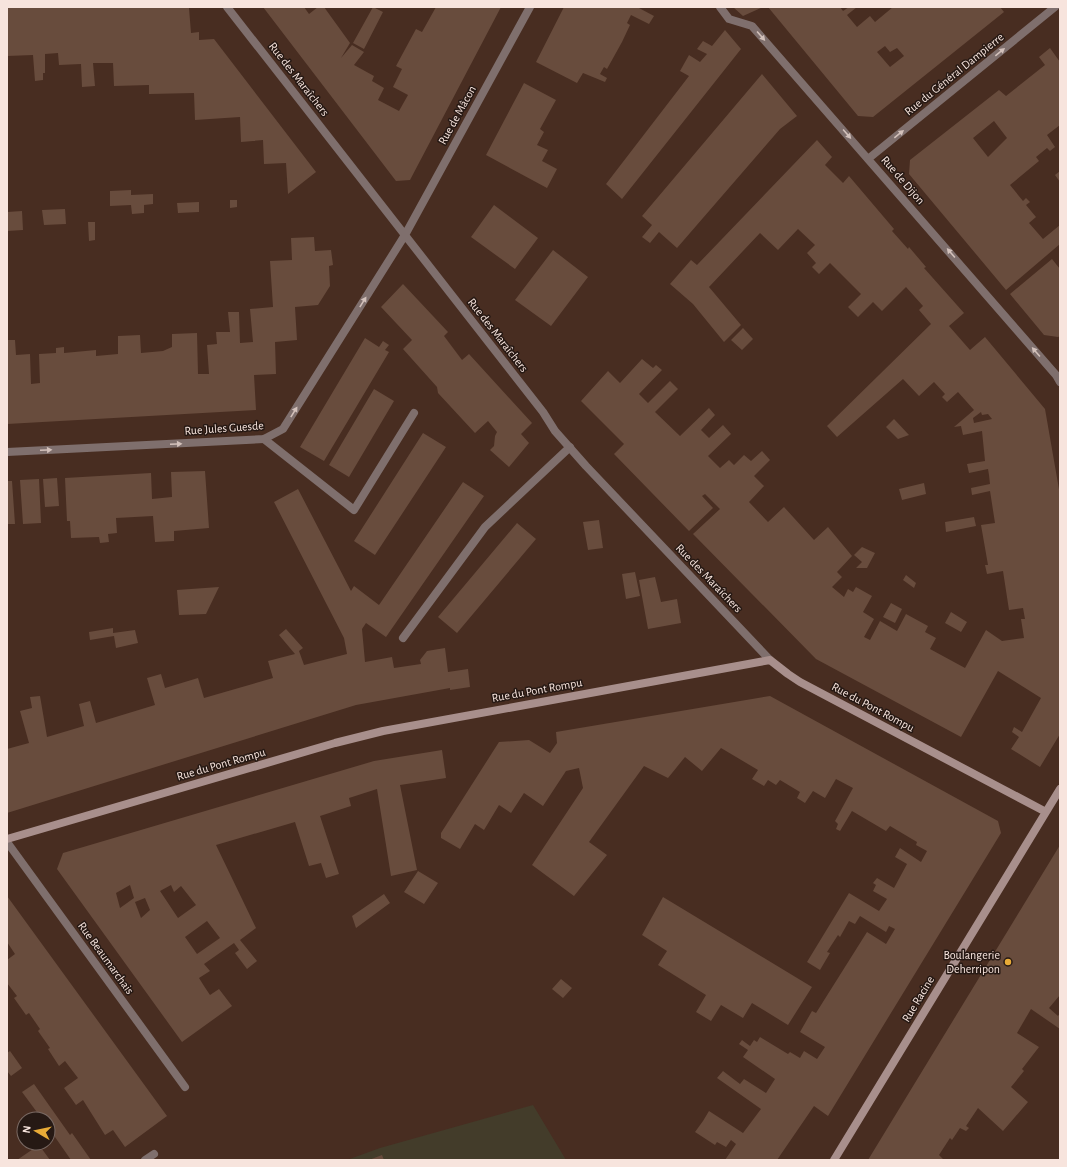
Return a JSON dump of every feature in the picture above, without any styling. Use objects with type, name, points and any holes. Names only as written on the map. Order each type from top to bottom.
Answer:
[{"type":"street","name":"Rue des Maraîchers","points":[[227,7],[570,447],[586,466],[770,660]]},
{"type":"street","name":"Rue de Mâcon","points":[[405,235],[530,7]]},
{"type":"street","name":"Rue de Dijon","points":[[720,7],[729,20],[752,26],[1059,377]]},
{"type":"street","name":"Rue du Général Dampierre","points":[[868,159],[1055,7]]},
{"type":"street","name":"Rue Jules Guesde","points":[[7,452],[264,439],[283,429],[405,235]]},
{"type":"street","points":[[264,439],[354,510],[414,413]]},
{"type":"street","points":[[403,638],[485,527],[570,447]]},
{"type":"street","name":"Rue du Pont Rompu","points":[[7,839],[335,743],[383,731],[770,660],[800,682],[1046,812]]},
{"type":"street","name":"Rue Racine","points":[[834,1160],[1060,789]]},
{"type":"street","name":"Rue Beaumarchais","points":[[7,842],[185,1087]]},
{"type":"street","points":[[145,1160],[154,1154]]},
{"type":"shaded area","points":[[533,1105],[566,1160],[347,1160],[380,1148]]},
{"type":"building","points":[[7,7],[189,8],[191,33],[199,32],[199,40],[214,39],[316,172],[288,194],[286,163],[264,164],[263,140],[241,142],[240,117],[195,120],[194,93],[149,94],[149,85],[114,86],[113,63],[93,63],[95,86],[82,87],[81,64],[59,65],[58,53],[45,54],[45,73],[43,73],[43,80],[35,81],[33,55],[7,56]]},
{"type":"building","points":[[263,7],[304,7],[309,14],[318,7],[324,7],[350,43],[341,58],[352,45],[364,52],[354,65],[374,76],[372,81],[384,88],[378,100],[399,111],[408,95],[393,87],[402,69],[396,66],[416,29],[422,32],[436,7],[501,7],[410,180],[396,181]]},
{"type":"building","points":[[373,7],[383,12],[364,49],[353,43]]},
{"type":"building","points":[[564,7],[640,7],[639,8],[654,16],[649,24],[631,15],[627,23],[630,25],[622,42],[607,69],[604,67],[600,74],[607,78],[605,82],[583,73],[577,83],[536,62]]},
{"type":"building","points":[[733,7],[763,7],[743,16]]},
{"type":"building","points":[[768,7],[840,7],[843,11],[849,7],[857,7],[847,15],[857,27],[870,16],[875,22],[893,7],[1000,7],[1004,12],[873,117],[858,116]],"holes":[[[885,46],[890,52],[897,48],[904,56],[890,67],[877,52]]]},
{"type":"building","points":[[725,30],[741,49],[622,199],[606,184],[689,76],[680,71],[689,55],[700,62],[707,54],[697,49],[703,41],[712,46]]},
{"type":"building","points":[[1050,48],[1060,62],[1060,125],[1047,135],[1055,147],[1050,151],[1047,148],[1036,157],[1039,161],[1010,185],[1023,201],[1026,198],[1030,202],[1026,205],[1036,217],[1029,223],[1043,239],[1060,225],[1060,244],[1006,290],[909,174],[910,160],[999,90],[1006,96],[1045,65],[1039,57]],"holes":[[[994,121],[1007,138],[988,157],[973,138]]]},
{"type":"building","points":[[762,74],[797,116],[780,129],[677,248],[659,232],[650,243],[642,237],[652,225],[642,216]]},
{"type":"building","points":[[524,83],[556,100],[540,129],[544,132],[537,145],[548,150],[542,161],[557,169],[547,188],[486,155]]},
{"type":"building","points":[[817,140],[832,157],[825,165],[843,183],[849,176],[894,229],[892,231],[908,249],[909,247],[926,267],[924,268],[964,313],[949,326],[970,350],[985,337],[1045,409],[1060,495],[1060,734],[1040,767],[1011,749],[1019,737],[1012,732],[1014,727],[1022,732],[1041,698],[998,671],[961,737],[816,659],[693,534],[720,509],[705,494],[702,496],[713,508],[689,531],[614,454],[624,444],[581,401],[608,371],[620,383],[642,359],[653,368],[656,365],[662,370],[639,394],[648,403],[670,381],[678,389],[655,412],[680,436],[709,408],[715,415],[701,430],[709,438],[723,425],[731,434],[708,456],[720,468],[729,460],[734,465],[744,455],[751,461],[762,451],[770,460],[754,476],[764,486],[749,502],[768,522],[784,507],[814,540],[828,527],[852,556],[837,572],[842,577],[832,587],[844,597],[848,589],[853,592],[856,587],[872,596],[863,612],[874,619],[864,637],[870,640],[880,621],[897,631],[906,614],[928,626],[925,632],[936,638],[930,649],[965,668],[986,630],[1002,641],[1024,638],[1021,619],[1025,619],[1023,608],[1009,610],[1003,571],[987,574],[985,565],[988,565],[981,525],[995,523],[990,491],[972,495],[971,488],[990,484],[988,469],[969,473],[967,464],[985,461],[982,431],[963,435],[961,426],[954,427],[974,410],[958,392],[947,402],[942,397],[945,394],[934,382],[919,396],[903,379],[837,437],[827,426],[931,324],[919,310],[923,306],[906,287],[882,311],[873,302],[858,317],[848,307],[861,294],[830,263],[819,274],[812,267],[816,263],[807,253],[815,245],[798,229],[778,250],[760,233],[709,287],[741,325],[724,342],[693,304],[670,284],[691,260],[697,265]],"holes":[[[981,412],[982,415],[988,414],[992,419],[974,423],[973,418]]]},
{"type":"building","points":[[1060,171],[1060,182],[1055,175]]},
{"type":"building","points":[[131,190],[131,195],[153,194],[153,204],[144,205],[144,213],[132,214],[131,205],[110,206],[110,191]]},
{"type":"building","points":[[230,200],[237,200],[237,207],[230,208]]},
{"type":"building","points":[[199,202],[199,212],[178,213],[177,203]]},
{"type":"building","points":[[494,205],[538,238],[515,269],[471,237]]},
{"type":"building","points":[[65,209],[66,224],[44,225],[42,210]]},
{"type":"building","points":[[22,211],[23,230],[7,231],[7,212]]},
{"type":"building","points":[[88,222],[95,222],[95,240],[89,241]]},
{"type":"building","points":[[314,237],[315,251],[331,250],[333,265],[329,266],[330,286],[318,305],[295,307],[297,340],[275,342],[276,374],[254,375],[256,410],[7,424],[7,340],[15,340],[16,355],[30,354],[31,384],[40,383],[39,354],[56,353],[56,348],[64,347],[64,353],[96,350],[96,356],[118,354],[118,336],[140,335],[141,353],[163,351],[172,347],[172,334],[197,333],[198,374],[209,374],[207,345],[217,344],[216,332],[230,332],[228,312],[239,312],[240,343],[253,342],[250,309],[273,307],[270,261],[292,260],[291,238]]},
{"type":"building","points":[[553,250],[588,277],[551,326],[515,300]]},
{"type":"building","points":[[1052,259],[1060,269],[1060,336],[1058,337],[1044,335],[1010,294]]},
{"type":"building","points":[[403,284],[448,332],[444,336],[462,360],[469,354],[532,423],[521,434],[529,443],[509,467],[490,450],[494,446],[497,432],[488,421],[475,433],[438,393],[437,387],[403,349],[412,340],[381,307]]},
{"type":"building","points":[[743,328],[753,339],[742,350],[731,340]]},
{"type":"building","points":[[365,338],[379,347],[383,341],[389,345],[385,350],[389,352],[324,461],[300,447]]},
{"type":"building","points":[[374,389],[394,401],[349,477],[329,465]]},
{"type":"building","points":[[894,419],[909,435],[898,439],[886,427]]},
{"type":"building","points":[[423,433],[446,447],[375,555],[354,541]]},
{"type":"building","points":[[205,471],[209,528],[174,531],[174,541],[155,542],[153,516],[116,518],[117,533],[108,534],[109,542],[100,543],[99,537],[71,538],[70,521],[67,521],[65,478],[151,473],[152,499],[172,497],[171,472]]},
{"type":"building","points":[[57,478],[59,506],[45,507],[43,479]]},
{"type":"building","points":[[39,479],[41,523],[23,524],[20,480]]},
{"type":"building","points":[[7,481],[12,481],[15,524],[7,524]]},
{"type":"building","points":[[463,482],[484,496],[386,637],[366,623],[362,629],[365,662],[392,657],[394,668],[421,664],[420,660],[427,651],[445,648],[448,672],[468,669],[470,687],[450,690],[450,688],[356,705],[7,813],[7,749],[29,743],[20,711],[32,708],[30,697],[40,696],[47,737],[84,726],[79,704],[90,701],[96,723],[155,705],[147,678],[161,674],[165,688],[198,678],[204,698],[273,678],[268,661],[295,654],[279,635],[286,629],[303,648],[299,651],[304,665],[347,654],[344,638],[274,502],[298,489],[351,591],[354,586],[379,605]]},
{"type":"building","points":[[924,483],[926,494],[902,500],[899,489]]},
{"type":"building","points":[[974,517],[976,526],[946,532],[945,522]]},
{"type":"building","points":[[599,520],[603,548],[588,550],[583,522]]},
{"type":"building","points":[[517,523],[536,539],[457,633],[438,617]]},
{"type":"building","points":[[862,547],[875,553],[867,568],[856,568],[862,562],[854,555]]},
{"type":"building","points":[[635,572],[640,596],[626,599],[622,574]]},
{"type":"building","points":[[906,575],[916,583],[914,588],[903,580]]},
{"type":"building","points":[[655,577],[661,602],[677,599],[681,623],[648,629],[639,580]]},
{"type":"building","points":[[219,587],[206,614],[179,615],[177,590]]},
{"type":"building","points":[[891,603],[902,609],[895,623],[883,617]]},
{"type":"building","points":[[951,612],[967,622],[961,632],[945,623]]},
{"type":"building","points":[[113,628],[113,633],[135,630],[138,643],[116,648],[114,636],[90,640],[89,632]]},
{"type":"building","points":[[770,696],[998,821],[1001,833],[828,1116],[814,1106],[777,1160],[725,1160],[736,1144],[731,1140],[726,1147],[717,1142],[715,1145],[695,1132],[709,1111],[743,1133],[761,1109],[717,1078],[723,1071],[740,1084],[744,1079],[766,1093],[775,1079],[743,1057],[748,1050],[739,1044],[742,1040],[750,1046],[754,1040],[757,1042],[760,1037],[788,1054],[790,1052],[800,1058],[804,1051],[817,1059],[825,1047],[800,1032],[812,1011],[816,1013],[867,932],[886,944],[895,929],[889,926],[886,932],[860,916],[855,924],[849,921],[840,937],[838,935],[827,952],[830,953],[820,970],[807,962],[849,893],[879,911],[887,899],[873,891],[876,885],[873,883],[877,878],[894,888],[907,864],[895,857],[900,848],[921,862],[927,851],[916,845],[917,842],[890,826],[886,831],[852,811],[840,831],[836,829],[838,824],[835,821],[853,788],[836,779],[825,798],[813,791],[805,803],[797,798],[800,792],[780,780],[776,785],[768,780],[764,786],[752,779],[758,770],[721,748],[702,771],[685,757],[668,778],[644,766],[589,842],[607,855],[574,896],[532,865],[583,788],[579,768],[566,771],[543,806],[524,793],[511,813],[499,805],[484,830],[475,824],[460,849],[441,838],[441,833],[499,742],[529,740],[550,753],[557,743],[556,732]]},
{"type":"building","points":[[442,750],[446,778],[400,785],[417,870],[391,876],[377,789],[349,798],[351,806],[320,816],[339,874],[326,878],[321,863],[309,866],[295,822],[216,845],[256,928],[240,940],[257,961],[247,969],[235,953],[239,950],[234,943],[204,964],[210,971],[199,978],[210,995],[219,989],[232,1006],[182,1042],[57,869],[63,853],[374,761]],"holes":[[[130,885],[134,898],[120,908],[116,893]],[[171,885],[174,892],[181,886],[196,905],[178,918],[160,891]],[[145,898],[150,910],[141,918],[135,902]],[[207,921],[220,938],[197,954],[185,937]]]},
{"type":"building","points":[[1060,845],[1060,995],[1049,1008],[1058,1016],[1060,1013],[1060,1029],[1031,1009],[1017,1033],[1039,1047],[1022,1069],[1024,1071],[1011,1087],[1028,1102],[1003,1131],[978,1108],[966,1126],[969,1128],[966,1131],[960,1128],[952,1140],[950,1138],[939,1155],[944,1160],[868,1160]]},
{"type":"building","points":[[418,871],[438,883],[424,904],[404,892]]},
{"type":"building","points":[[384,894],[390,903],[356,928],[352,916]]},
{"type":"building","points":[[7,896],[167,1116],[125,1147],[113,1130],[105,1135],[83,1100],[76,1105],[64,1088],[78,1078],[65,1061],[59,1066],[48,1049],[50,1048],[38,1031],[40,1029],[29,1013],[26,1015],[14,998],[17,996],[7,983],[7,960],[15,954],[7,942]]},
{"type":"building","points":[[663,897],[812,987],[788,1025],[752,1003],[743,1018],[721,1005],[711,1021],[696,1012],[706,995],[658,965],[667,951],[642,935]]},
{"type":"building","points":[[561,979],[572,988],[563,998],[552,989]]},
{"type":"building","points":[[10,1051],[22,1068],[11,1076],[7,1071],[7,1053]]},
{"type":"building","points":[[34,1084],[53,1111],[36,1111],[22,1092]]},
{"type":"building","points":[[56,1115],[70,1135],[72,1133],[91,1160],[71,1160],[56,1138]]},
{"type":"building","points":[[30,1151],[43,1151],[50,1160],[17,1160]]},
{"type":"building","points":[[382,1155],[384,1160],[369,1160]]},
{"type":"place","name":"Boulangerie Deherripon","points":[[1008,962]]}]
